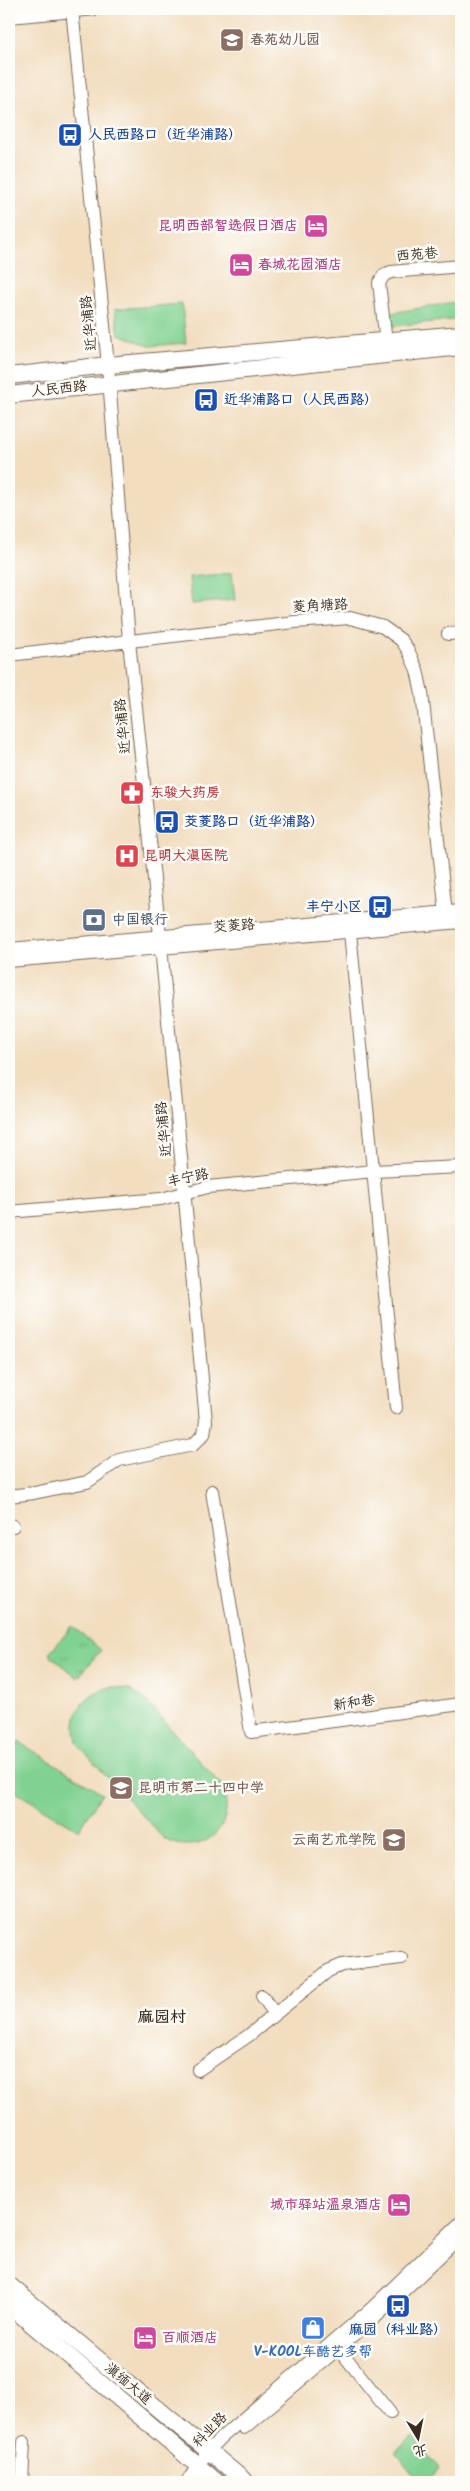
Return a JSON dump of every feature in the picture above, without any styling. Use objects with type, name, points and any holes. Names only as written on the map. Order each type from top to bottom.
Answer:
[{"type":"main road","name":"人民西路","points":[[9,376],[108,365],[461,334]]},
{"type":"main road","name":"人民西路","points":[[9,394],[461,346]]},
{"type":"main road","name":"滇缅大道","points":[[9,2285],[246,2482]]},
{"type":"main road","name":"滇缅大道","points":[[9,2306],[217,2482]]},
{"type":"street","points":[[9,17],[96,9]]},
{"type":"street","name":"近华浦路","points":[[9,1496],[87,1482],[119,1460],[181,1450],[201,1440],[206,1421],[161,942],[129,642],[110,384],[72,10]]},
{"type":"street","name":"西苑巷","points":[[386,342],[379,283],[384,275],[391,272],[461,266]]},
{"type":"street","name":"菱角塘路","points":[[9,655],[295,622],[350,618],[383,627],[400,640],[408,650],[417,670],[422,693],[446,918]]},
{"type":"street","name":"茭菱路","points":[[9,949],[350,932],[446,918],[461,911]]},
{"type":"street","name":"茭菱路","points":[[9,961],[161,942],[446,918],[461,922]]},
{"type":"street","points":[[350,932],[396,1408]]},
{"type":"street","name":"丰宁路","points":[[9,1212],[161,1199],[208,1187],[374,1171],[461,1167]]},
{"type":"street","name":"新和巷","points":[[212,1491],[251,1732],[461,1704]]},
{"type":"street","points":[[198,2070],[248,2036],[328,1971],[342,1966],[401,1958]]},
{"type":"street","points":[[262,1996],[276,2014]]},
{"type":"street","name":"科业路","points":[[212,2454],[244,2417],[372,2308],[461,2222]]},
{"type":"street","name":"科业路","points":[[187,2482],[198,2466],[339,2349],[424,2273],[461,2236]]},
{"type":"street","points":[[339,2349],[390,2413]]},
{"type":"street","points":[[22,2482],[24,2442]]},
{"type":"green space","points":[[461,301],[461,319],[393,326],[391,313]]},
{"type":"green space","points":[[182,304],[186,343],[149,346],[119,334],[115,309]]},
{"type":"green space","points":[[232,573],[235,600],[192,604],[189,577]]},
{"type":"green space","points":[[72,1626],[101,1650],[78,1678],[49,1654]]},
{"type":"green space","points":[[112,1687],[129,1689],[144,1699],[222,1786],[226,1801],[225,1814],[221,1826],[214,1835],[204,1842],[191,1845],[178,1844],[164,1839],[79,1746],[75,1726],[76,1716],[80,1708],[92,1694]]},
{"type":"green space","points":[[19,1742],[102,1793],[79,1830],[9,1788],[9,1759]]},
{"type":"green space","points":[[412,2437],[440,2468],[424,2482],[420,2482],[395,2453]]},
{"type":"place","name":"春苑幼儿园","points":[[232,40]]},
{"type":"place","name":"人民西路口（近华浦路）","points":[[70,135]]},
{"type":"place","name":"昆明西部智选假日酒店","points":[[316,226]]},
{"type":"place","name":"春城花园酒店","points":[[241,265]]},
{"type":"place","name":"近华浦路口（人民西路）","points":[[206,400]]},
{"type":"place","name":"东骏大药房","points":[[132,793]]},
{"type":"place","name":"茭菱路口（近华浦路）","points":[[167,822]]},
{"type":"place","name":"昆明大滇医院","points":[[127,856]]},
{"type":"place","name":"丰宁小区","points":[[380,907]]},
{"type":"place","name":"中国银行","points":[[94,920]]},
{"type":"place","name":"昆明市第二十四中学","points":[[121,1788]]},
{"type":"place","name":"云南艺术学院","points":[[394,1840]]},
{"type":"place","name":"城市驿站温泉酒店","points":[[399,2205]]},
{"type":"place","name":"麻园（科业路）","points":[[398,2306]]},
{"type":"place","name":"V-KOOL车酷艺多帮","points":[[313,2328]]},
{"type":"place","name":"百顺酒店","points":[[145,2338]]},
{"type":"district","name":"麻园村","points":[[162,2017]]}]
